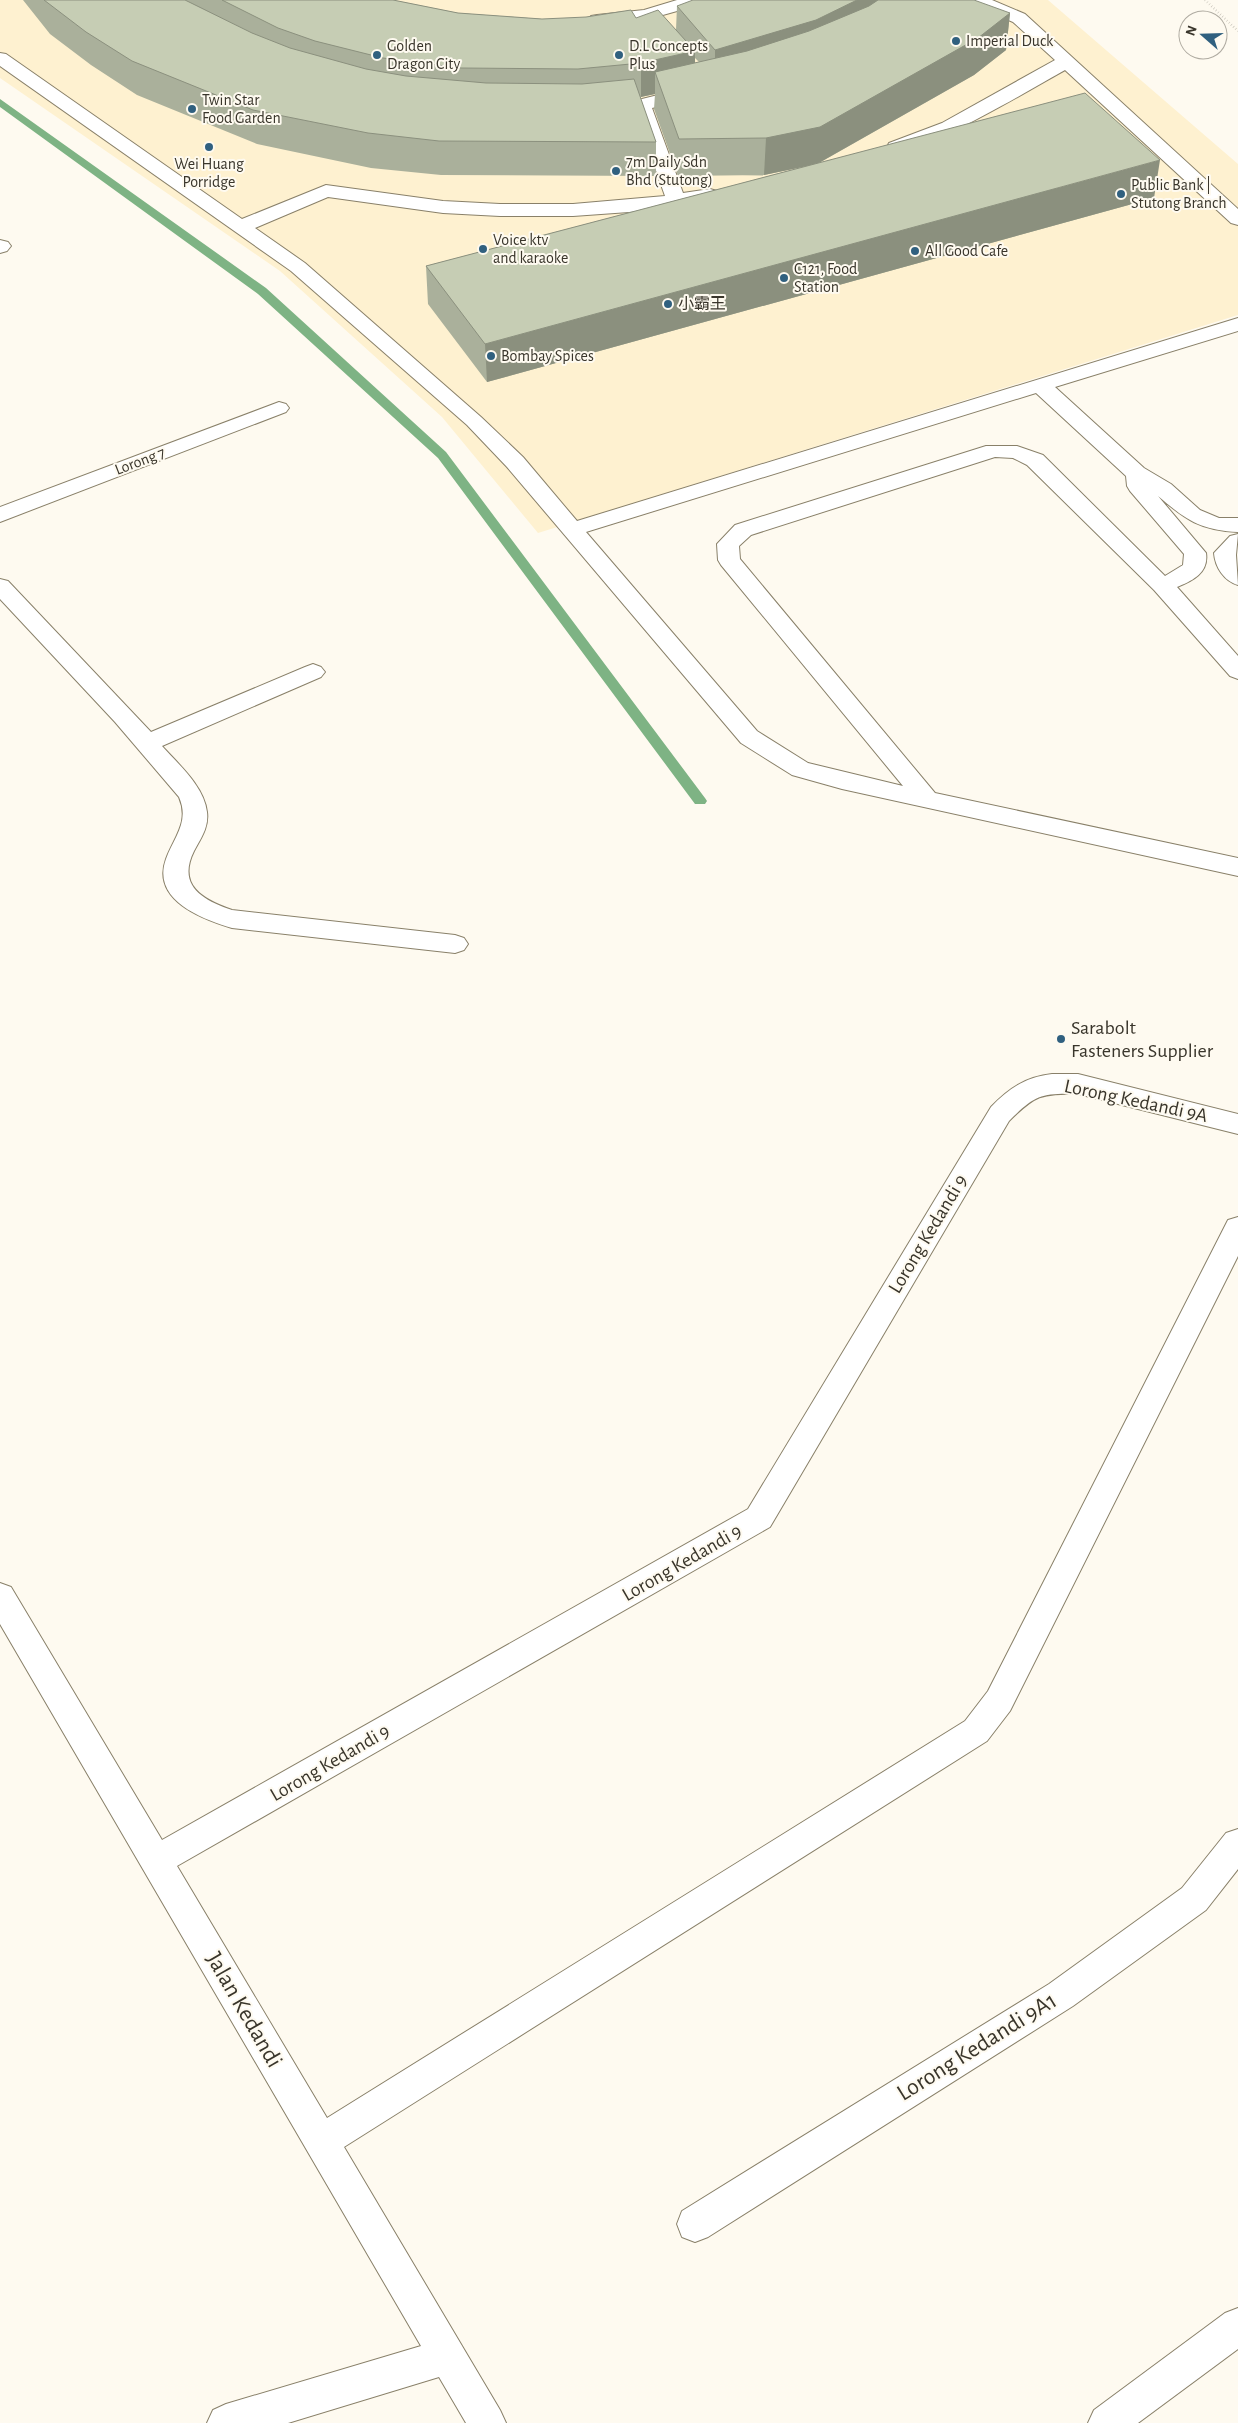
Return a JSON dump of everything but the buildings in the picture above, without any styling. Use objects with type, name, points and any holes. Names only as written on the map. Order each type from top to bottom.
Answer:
[{"type":"street","points":[[577,22],[645,15],[696,0]]},
{"type":"street","points":[[977,0],[1018,18],[1238,219]]},
{"type":"street","points":[[645,15],[658,30]]},
{"type":"street","points":[[0,58],[298,267],[474,420],[573,529],[749,737],[800,769],[842,781],[1238,867]]},
{"type":"street","points":[[877,154],[949,127],[1067,61]]},
{"type":"street","points":[[587,110],[642,105],[710,88]]},
{"type":"street","points":[[642,105],[676,201]]},
{"type":"street","points":[[240,226],[326,191],[443,207],[500,210],[573,210],[676,201],[730,191]]},
{"type":"street","points":[[573,529],[1238,324]]},
{"type":"street","points":[[1041,386],[1136,473],[1152,479],[1198,519],[1212,524],[1238,524]]},
{"type":"street","name":"Lorong 7","points":[[0,515],[279,408]]},
{"type":"street","points":[[927,799],[729,560],[728,544],[743,530],[994,452],[1017,452],[1035,460],[1162,586],[1238,671]]},
{"type":"street","points":[[1136,473],[1138,486],[1195,552],[1197,559],[1194,569],[1186,576],[1162,586]]},
{"type":"street","points":[[1238,541],[1225,553],[1225,560],[1227,567],[1238,578]]},
{"type":"street","points":[[0,586],[147,743],[191,798],[196,813],[195,829],[177,861],[176,875],[183,892],[197,906],[232,919],[455,944]]},
{"type":"street","points":[[147,743],[313,672]]},
{"type":"street","name":"Lorong Kedandi 9A","points":[[1033,1085],[1053,1083],[1078,1084],[1238,1124]]},
{"type":"street","name":"Lorong Kedandi 9","points":[[156,1861],[759,1518],[1000,1114],[1015,1098],[1033,1085]]},
{"type":"street","points":[[321,2142],[976,1731],[999,1701],[1238,1228]]},
{"type":"street","name":"Jalan Kedandi","points":[[0,1596],[487,2423]]},
{"type":"street","name":"Lorong Kedandi 9A1","points":[[695,2224],[1061,1995],[1194,1899],[1238,1844]]},
{"type":"street","points":[[1107,2423],[1238,2326]]},
{"type":"street","points":[[226,2423],[448,2356]]},
{"type":"path","points":[[1205,0],[1238,31]]},
{"type":"shaded area","points":[[0,0],[1048,0],[1238,164],[1238,315],[538,533],[442,417],[280,271],[0,78]]},
{"type":"waterway","points":[[0,102],[262,291],[442,455],[700,801]]},
{"type":"place","name":"Imperial Duck","points":[[956,41]]},
{"type":"place","name":"Golden Dragon City","points":[[377,55]]},
{"type":"place","name":"D.L Concepts Plus","points":[[619,55]]},
{"type":"place","name":"Twin Star Food Garden","points":[[192,109]]},
{"type":"place","name":"Wei Huang Porridge","points":[[209,147]]},
{"type":"place","name":"7m Daily Sdn Bhd (Stutong)","points":[[616,171]]},
{"type":"place","name":"Public Bank | Stutong Branch","points":[[1121,194]]},
{"type":"place","name":"Voice ktv and karaoke","points":[[483,249]]},
{"type":"place","name":"All Good Cafe","points":[[915,251]]},
{"type":"place","name":"C121, Food Station","points":[[784,278]]},
{"type":"place","name":"小霸王","points":[[668,304]]},
{"type":"place","name":"Bombay Spices","points":[[491,356]]},
{"type":"place","name":"Sarabolt Fasteners Supplier","points":[[1061,1039]]}]
